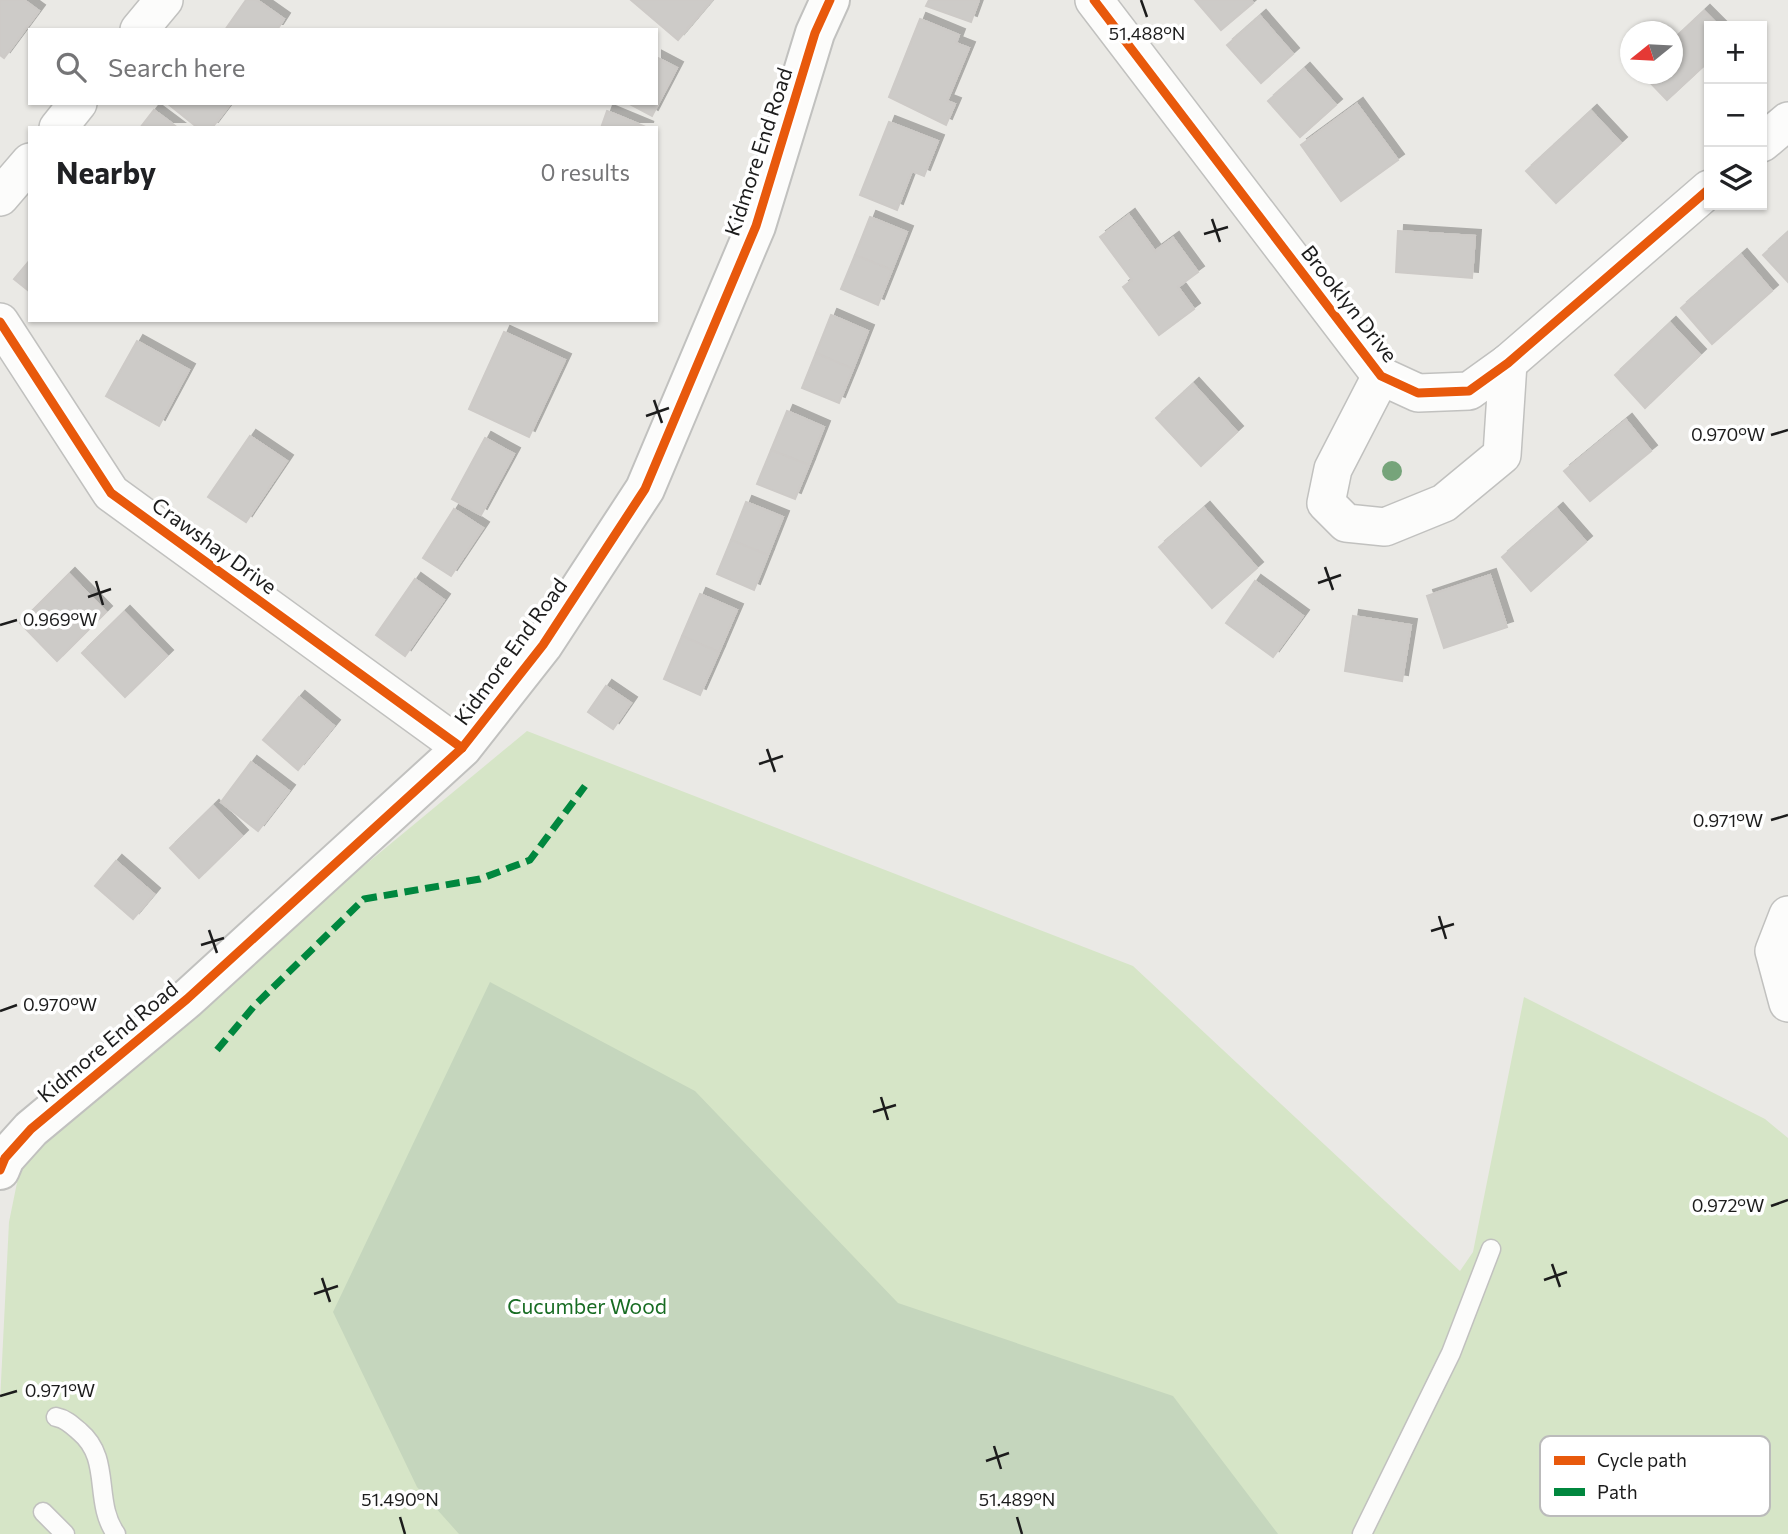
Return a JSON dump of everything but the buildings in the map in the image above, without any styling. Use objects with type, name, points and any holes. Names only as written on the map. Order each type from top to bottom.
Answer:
[{"type":"street","points":[[141,28],[164,0]]},
{"type":"street","name":"Kidmore End Road","points":[[0,1170],[5,1158],[31,1129],[187,999],[462,748],[543,645],[645,489],[756,226],[815,33],[830,0]]},
{"type":"street","name":"Brooklyn Drive","points":[[1094,0],[1381,376],[1418,393],[1469,391],[1508,363],[1704,193]]},
{"type":"street","points":[[60,126],[76,105]]},
{"type":"street","points":[[1767,139],[1788,121]]},
{"type":"street","points":[[0,197],[28,164]]},
{"type":"street","name":"Crawshay Drive","points":[[0,322],[111,494],[462,748]]},
{"type":"street","name":"Brooklyn Drive","points":[[1381,376],[1333,469],[1326,503],[1346,523],[1385,527],[1444,503],[1502,455],[1508,363]]},
{"type":"street","points":[[1788,915],[1774,951],[1788,1003]]},
{"type":"lane","points":[[1362,1534],[1451,1353],[1491,1249]]},
{"type":"lane","points":[[56,1417],[86,1437],[100,1461],[104,1508],[116,1534]]},
{"type":"lane","points":[[43,1512],[65,1534]]},
{"type":"green space","points":[[527,731],[1133,966],[1460,1271],[1473,1252],[1524,997],[1765,1119],[1788,1138],[1788,1534],[0,1534],[0,1402],[9,1222],[20,1168],[52,1131],[169,1027]]},
{"type":"green space","name":"Cucumber Wood","points":[[490,982],[695,1091],[898,1303],[1173,1396],[1278,1534],[459,1534],[417,1487],[333,1312]]},
{"type":"marked path","points":[[217,1050],[255,1005],[364,899],[480,879],[530,860],[585,786]]},
{"type":"cycle path","points":[[0,1170],[5,1158],[31,1129],[187,999],[462,748],[543,645],[645,489],[756,226],[815,33],[830,0]]},
{"type":"cycle path","points":[[1094,0],[1381,376],[1418,393],[1469,391],[1508,363],[1704,193]]},
{"type":"cycle path","points":[[0,322],[111,493],[462,748]]}]
